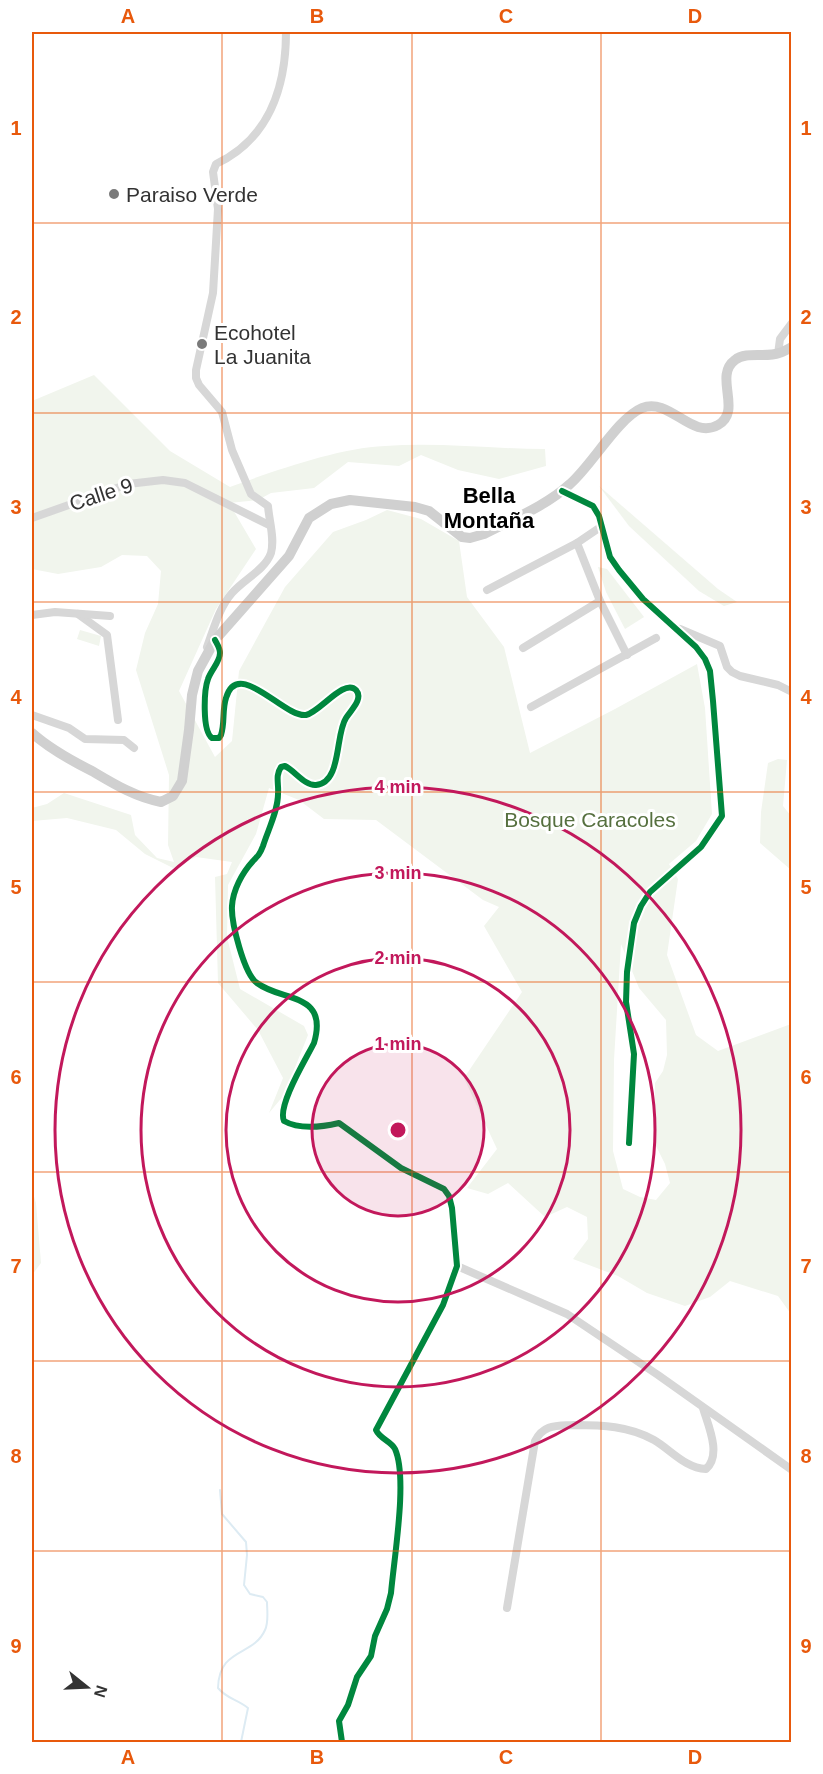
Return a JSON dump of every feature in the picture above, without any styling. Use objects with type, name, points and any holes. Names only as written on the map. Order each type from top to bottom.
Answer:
[{"type":"main road","points":[[32,733],[63,757],[126,791],[144,799],[161,802],[173,796],[182,781],[192,695],[198,671],[215,640],[289,556],[309,518],[331,504],[350,500],[415,507],[429,511],[462,537],[484,534],[562,491],[584,470],[635,412],[651,406],[666,410],[698,428],[707,429],[717,426],[724,421],[729,406],[726,374],[732,362],[738,357],[778,354],[792,347]]},
{"type":"street","points":[[198,671],[220,610],[233,592],[264,564],[270,555],[272,546],[268,506],[251,494],[232,450],[222,412],[199,384],[196,370],[213,292],[218,209],[213,172],[216,165],[244,148],[267,117],[275,100],[286,54],[286,32]]},
{"type":"street","points":[[778,354],[780,339],[792,323]]},
{"type":"street","name":"Calle 9","points":[[32,518],[128,484],[163,480],[185,483],[269,525]]},
{"type":"street","points":[[562,491],[593,506],[602,526],[610,557],[619,570],[643,598],[696,647],[710,671],[722,816],[702,847],[650,892],[634,923],[626,992],[634,1054],[629,1143]]},
{"type":"street","points":[[487,590],[578,543],[602,526]]},
{"type":"street","points":[[578,543],[600,601],[627,655]]},
{"type":"street","points":[[523,648],[600,601]]},
{"type":"street","points":[[32,615],[55,612],[110,616]]},
{"type":"street","points":[[78,614],[107,635],[118,720]]},
{"type":"street","points":[[674,627],[720,646],[727,667],[732,672],[778,685],[792,692]]},
{"type":"street","points":[[531,707],[656,638]]},
{"type":"street","points":[[215,640],[220,649],[220,655],[209,676],[205,696],[207,733],[212,738],[219,738],[221,735],[225,699],[229,690],[236,684],[254,687],[287,710],[302,715],[318,709],[343,688],[351,687],[358,694],[356,705],[346,717],[340,730],[337,756],[330,776],[324,782],[316,785],[308,783],[285,766],[281,767],[278,772],[276,806],[260,854],[241,877],[234,894],[232,908],[235,933],[253,981],[308,1005],[316,1023],[317,1034],[314,1043],[284,1104],[282,1116],[284,1121],[295,1126],[339,1123],[401,1168],[444,1189],[449,1196],[452,1208],[457,1266],[443,1305],[376,1430],[378,1435],[394,1447],[401,1479],[391,1593],[387,1610],[377,1630],[371,1656],[359,1672],[348,1705],[339,1720],[342,1743]]},
{"type":"street","points":[[32,715],[69,728],[86,739],[124,740],[134,748]]},
{"type":"street","points":[[457,1266],[567,1314],[792,1470]]},
{"type":"street","points":[[507,1608],[535,1441],[540,1431],[551,1426],[601,1425],[631,1430],[654,1440],[690,1466],[706,1469],[714,1456],[703,1408]]},
{"type":"green space","name":"Bosque Caracoles","points":[[94,375],[170,451],[230,487],[306,461],[367,448],[425,445],[545,449],[546,466],[499,479],[458,470],[421,455],[399,466],[348,462],[314,488],[271,493],[258,500],[229,503],[256,549],[216,609],[179,691],[215,757],[232,741],[239,671],[285,587],[333,532],[387,510],[421,519],[459,541],[467,597],[504,647],[530,753],[697,664],[705,708],[712,814],[696,841],[669,864],[678,879],[667,955],[696,1035],[718,1051],[791,1024],[791,1314],[778,1296],[730,1281],[710,1297],[685,1306],[647,1293],[618,1276],[573,1259],[588,1239],[587,1217],[567,1207],[545,1217],[508,1183],[488,1194],[467,1188],[497,1149],[464,1078],[522,992],[484,926],[499,907],[483,900],[376,820],[324,819],[299,800],[269,788],[256,834],[228,885],[227,937],[240,989],[304,1026],[308,1035],[284,1095],[269,1113],[283,1078],[258,1030],[218,983],[215,877],[227,874],[232,862],[196,857],[173,868],[145,854],[116,830],[67,818],[32,821],[32,808],[47,804],[64,793],[131,815],[135,835],[157,858],[174,862],[168,845],[169,775],[136,670],[145,633],[158,604],[161,571],[147,556],[122,555],[101,567],[58,574],[32,569],[32,401]],"holes":[[[621,944],[639,988],[666,1020],[667,1055],[663,1071],[655,1083],[655,1144],[665,1164],[670,1183],[656,1200],[640,1197],[623,1189],[613,1151],[614,1060]]]},
{"type":"green space","points":[[599,486],[718,589],[737,602],[724,606],[699,591],[629,526]]},
{"type":"green space","points":[[598,567],[607,569],[644,617],[625,629],[606,592]]},
{"type":"green space","points":[[80,630],[101,636],[99,646],[77,639]]},
{"type":"green space","points":[[778,759],[787,760],[783,806],[791,816],[791,870],[760,843],[761,812],[768,763]]},
{"type":"green space","points":[[32,1190],[36,1203],[41,1263],[32,1275]]},
{"type":"waterway","points":[[220,1490],[222,1514],[246,1542],[244,1585],[250,1594],[263,1597],[267,1602],[267,1623],[260,1639],[230,1659],[224,1665],[220,1675],[218,1688],[248,1708],[241,1742]]},
{"type":"cycle path","points":[[562,491],[593,506],[599,516],[610,557],[619,570],[643,599],[696,647],[710,671],[722,816],[701,847],[650,892],[634,923],[627,972],[626,1002],[634,1054],[629,1143]]},
{"type":"cycle path","points":[[215,640],[220,656],[208,679],[205,701],[205,719],[212,738],[219,738],[221,735],[226,698],[232,687],[240,684],[251,686],[286,708],[306,715],[345,688],[356,690],[358,694],[357,701],[343,725],[334,767],[324,782],[312,785],[285,766],[279,770],[278,800],[272,820],[261,851],[242,876],[233,900],[232,914],[236,935],[243,959],[252,978],[267,989],[300,1001],[315,1015],[317,1027],[314,1043],[288,1094],[283,1114],[284,1121],[304,1127],[339,1123],[401,1168],[444,1189],[449,1196],[452,1208],[457,1266],[443,1305],[376,1430],[393,1446],[399,1462],[400,1498],[397,1540],[387,1609],[375,1636],[371,1656],[357,1677],[348,1705],[339,1721],[342,1742]]},
{"type":"place","name":"Paraiso Verde","points":[[114,194]]},
{"type":"place","name":"Ecohotel La Juanita","points":[[202,344]]},
{"type":"district","name":"Bella Montaña","points":[[489,508]]}]
